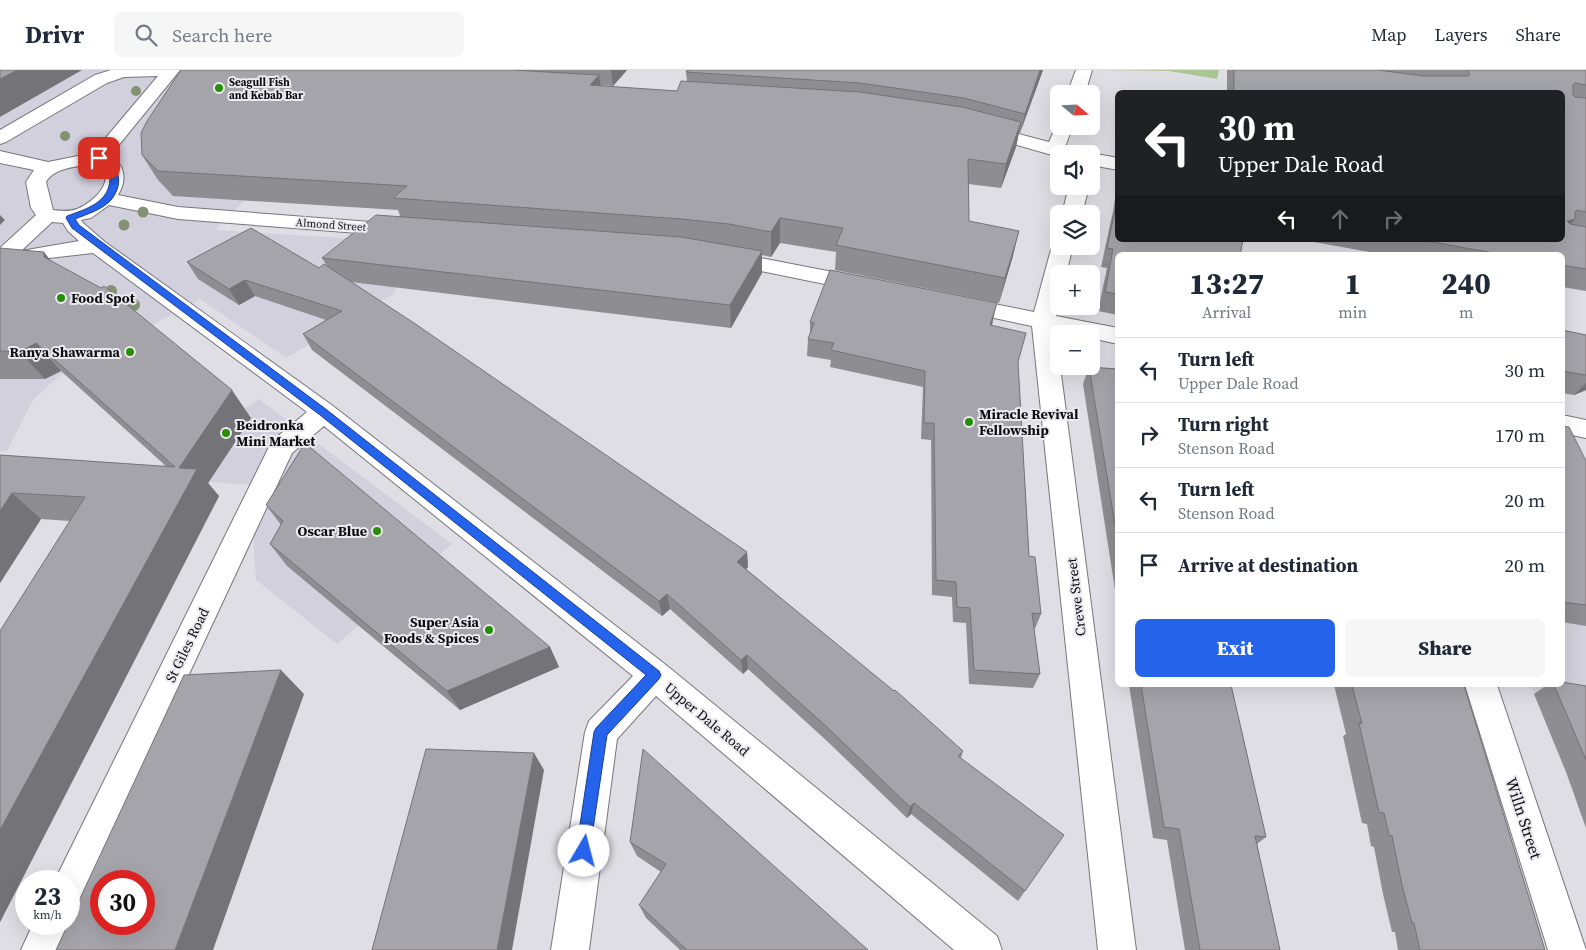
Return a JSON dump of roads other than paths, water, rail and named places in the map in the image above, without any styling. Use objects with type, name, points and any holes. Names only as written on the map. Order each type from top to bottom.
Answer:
[{"type":"street","points":[[1079,85],[1084,70]]},
{"type":"street","points":[[0,138],[101,79],[122,72],[172,71]]},
{"type":"street","points":[[99,158],[172,71]]},
{"type":"street","points":[[968,126],[1050,149]]},
{"type":"street","points":[[0,156],[49,168]]},
{"type":"street","points":[[0,260],[26,234],[59,217],[88,212],[107,199],[113,189],[115,177],[109,163],[99,158],[80,158],[49,168],[40,175],[36,182],[41,208],[59,217]]},
{"type":"street","points":[[1100,161],[1115,163]]},
{"type":"street","name":"Almond Street","points":[[107,199],[178,213],[417,232]]},
{"type":"street","name":"Upper Dale Road","points":[[59,217],[324,412],[655,675],[983,950]]},
{"type":"street","points":[[0,264],[64,247],[98,246]]},
{"type":"street","points":[[702,254],[887,290]]},
{"type":"street","name":"Crewe Street","points":[[1061,255],[1043,321],[1118,950]]},
{"type":"street","points":[[936,299],[1115,335]]},
{"type":"street","name":"St Giles Road","points":[[79,870],[282,447],[324,412]]},
{"type":"street","points":[[1565,425],[1586,429]]},
{"type":"street","points":[[570,950],[601,732],[655,675]]},
{"type":"street","name":"Willn Street","points":[[1482,687],[1567,950]]},
{"type":"street","points":[[40,950],[48,935]]},
{"type":"place","name":"Seagull Fish and Kebab Bar","points":[[219,88]]},
{"type":"place","name":"Food Spot","points":[[61,298]]},
{"type":"place","name":"Ranya Shawarma","points":[[130,352]]},
{"type":"place","name":"Miracle Revival Fellowship","points":[[969,422]]},
{"type":"place","name":"Beidronka Mini Market","points":[[226,433]]},
{"type":"place","name":"Oscar Blue","points":[[377,531]]},
{"type":"place","name":"Super Asia Foods & Spices","points":[[489,630]]}]
